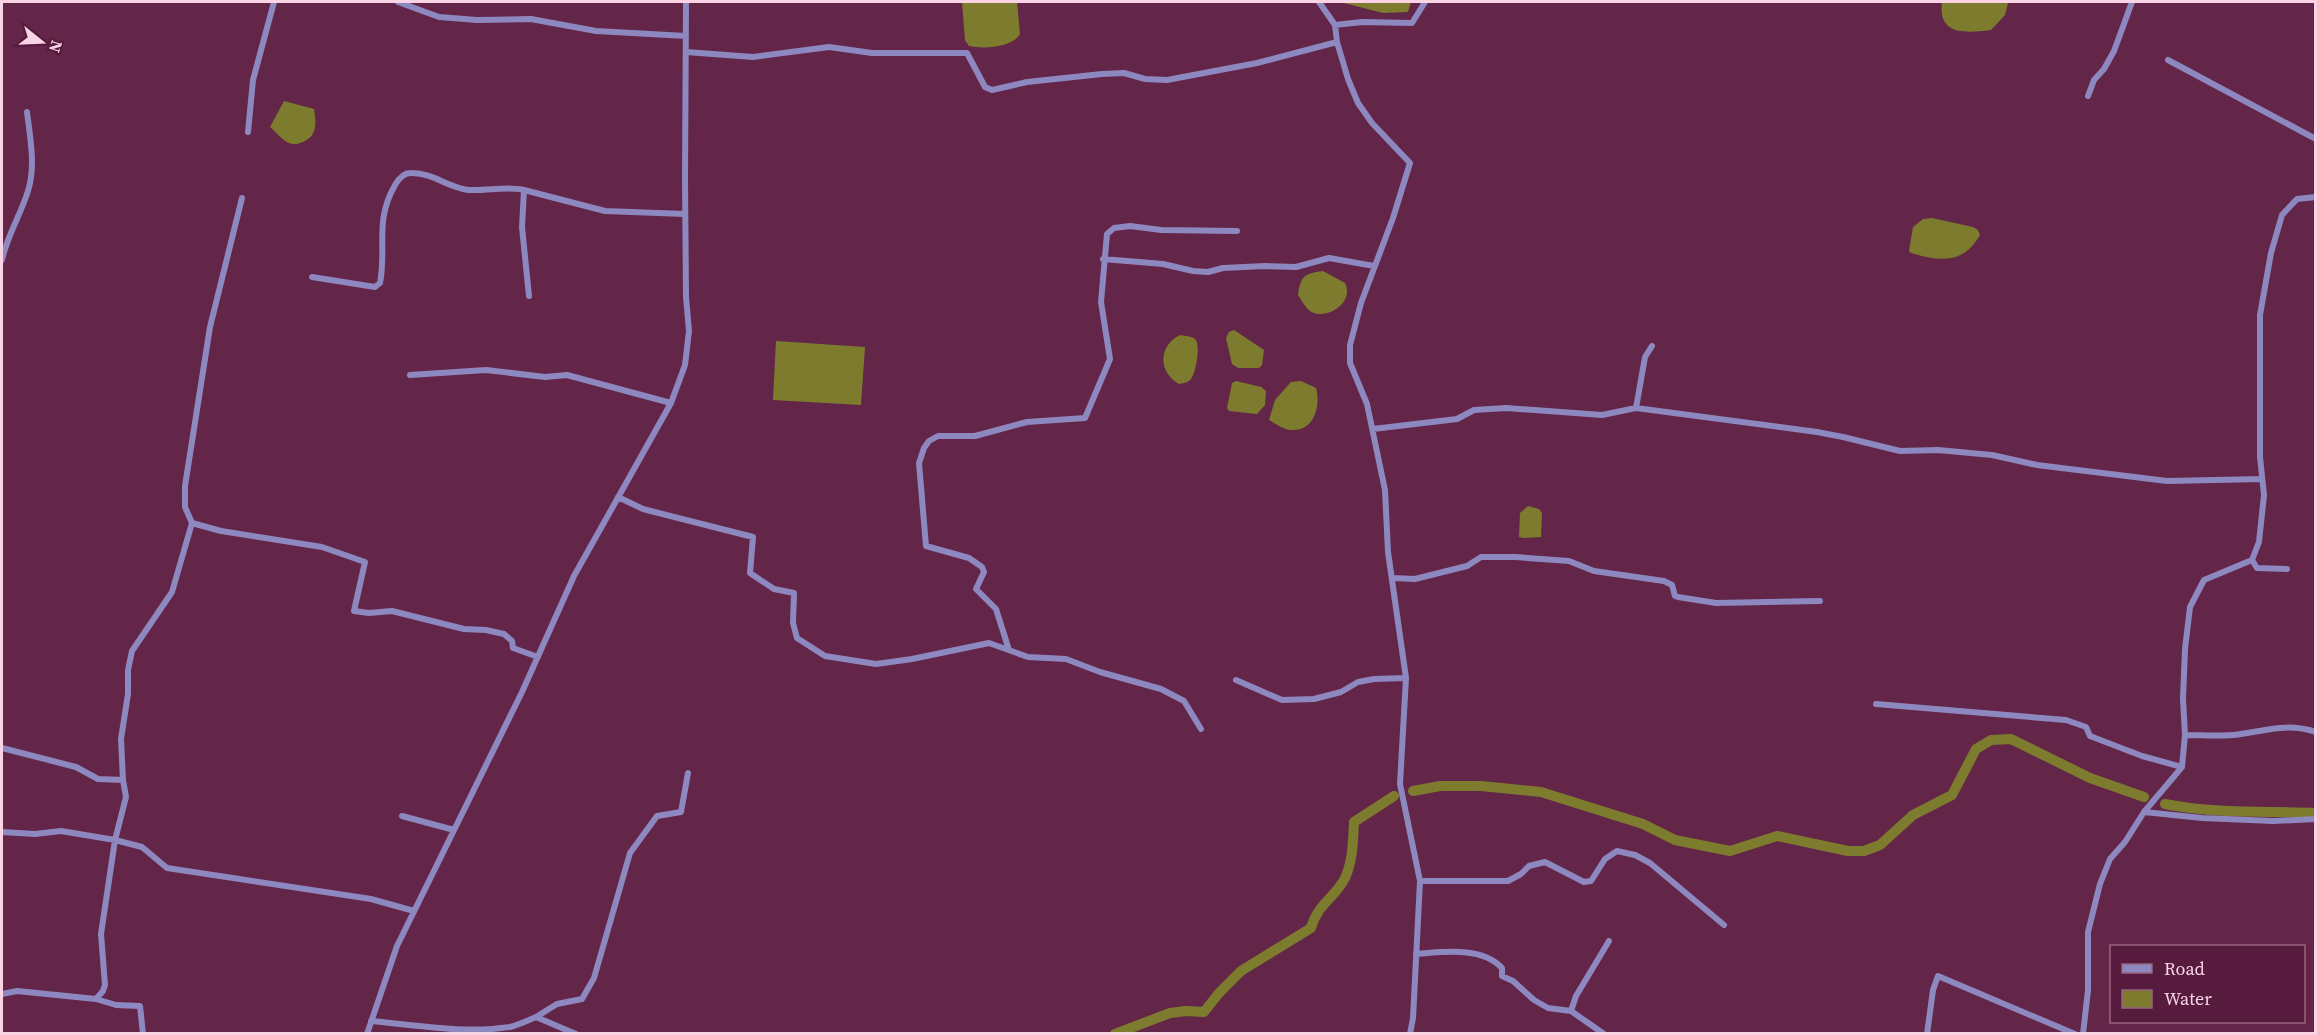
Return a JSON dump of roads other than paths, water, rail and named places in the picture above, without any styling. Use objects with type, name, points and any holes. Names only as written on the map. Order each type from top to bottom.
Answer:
[{"type":"street","points":[[248,132],[253,80],[274,2]]},
{"type":"street","points":[[398,2],[439,17],[477,20],[531,19],[596,31],[686,36]]},
{"type":"street","points":[[367,1034],[397,946],[538,657],[574,576],[671,403],[686,365],[689,331],[686,297],[685,214],[686,2]]},
{"type":"street","points":[[1319,2],[1335,25],[1337,42],[1358,103],[1372,123],[1410,163],[1393,218],[1356,320],[1350,345],[1350,363],[1367,404],[1385,490],[1388,552],[1406,678],[1400,784],[1420,881],[1413,1018],[1410,1034]]},
{"type":"street","points":[[1335,25],[1362,22],[1412,23],[1425,2]]},
{"type":"street","points":[[2088,96],[2094,80],[2104,69],[2114,51],[2132,2]]},
{"type":"street","points":[[686,52],[753,57],[829,47],[872,53],[967,53],[985,87],[992,90],[1027,82],[1102,74],[1124,73],[1145,79],[1167,80],[1268,60],[1337,42]]},
{"type":"street","points":[[2168,60],[2237,99],[2261,109],[2316,139]]},
{"type":"street","points":[[2,260],[5,247],[29,189],[32,153],[27,112]]},
{"type":"street","points":[[312,277],[375,287],[380,284],[381,225],[387,199],[402,175],[411,172],[431,176],[442,182],[469,190],[511,188],[524,190],[605,211],[685,214]]},
{"type":"street","points":[[524,190],[522,227],[529,296]]},
{"type":"street","points":[[2083,1034],[2088,990],[2088,932],[2100,884],[2110,859],[2126,842],[2144,812],[2182,767],[2185,735],[2183,699],[2185,649],[2190,607],[2204,580],[2252,560],[2259,542],[2264,495],[2259,383],[2260,315],[2271,254],[2282,215],[2297,199],[2316,197]]},
{"type":"street","points":[[96,999],[105,985],[101,934],[115,840],[126,797],[121,739],[129,694],[128,670],[132,651],[172,592],[192,523],[185,507],[185,486],[210,327],[242,198]]},
{"type":"street","points":[[1009,650],[996,609],[976,589],[984,572],[982,567],[969,558],[926,546],[919,463],[924,448],[938,436],[975,436],[1027,422],[1084,418],[1110,359],[1101,302],[1107,234],[1114,228],[1130,226],[1161,230],[1237,231]]},
{"type":"street","points":[[1103,259],[1163,264],[1208,272],[1223,268],[1282,265],[1296,267],[1329,258],[1374,266]]},
{"type":"street","points":[[1636,408],[1645,357],[1652,346]]},
{"type":"street","points":[[410,375],[486,370],[545,377],[567,375],[671,403]]},
{"type":"street","points":[[1373,429],[1457,419],[1474,410],[1506,408],[1602,415],[1636,408],[1834,435],[1900,451],[1938,450],[1992,455],[2037,465],[2167,481],[2262,479]]},
{"type":"street","points":[[618,497],[643,509],[753,537],[751,574],[774,589],[794,593],[793,623],[797,638],[825,656],[876,664],[989,643],[1028,657],[1066,659],[1100,672],[1161,689],[1184,701],[1201,729]]},
{"type":"street","points":[[192,523],[221,531],[322,547],[364,562],[354,611],[369,613],[392,611],[464,629],[504,634],[512,641],[513,648],[538,657]]},
{"type":"street","points":[[1393,578],[1415,579],[1467,566],[1481,557],[1515,557],[1569,561],[1593,571],[1664,580],[1672,585],[1675,596],[1707,602],[1820,601]]},
{"type":"street","points":[[2252,560],[2257,568],[2287,569]]},
{"type":"street","points":[[1236,680],[1282,700],[1314,699],[1341,692],[1358,682],[1374,678],[1406,678]]},
{"type":"street","points":[[1876,704],[2066,720],[2086,727],[2090,736],[2113,746],[2182,767]]},
{"type":"street","points":[[2185,735],[2241,734],[2264,729],[2292,727],[2316,732]]},
{"type":"street","points":[[2,748],[76,767],[98,779],[123,780]]},
{"type":"street","points":[[371,1021],[441,1028],[511,1026],[536,1017],[557,1004],[582,999],[598,967],[630,853],[657,816],[681,812],[688,773]]},
{"type":"street","points":[[2144,812],[2202,818],[2274,821],[2316,819]]},
{"type":"street","points":[[402,816],[454,831]]},
{"type":"street","points":[[2,832],[35,834],[61,831],[115,840],[141,847],[167,868],[370,899],[414,911]]},
{"type":"street","points":[[1420,881],[1508,881],[1521,874],[1529,866],[1545,862],[1584,882],[1591,881],[1605,859],[1617,851],[1635,855],[1650,863],[1724,925]]},
{"type":"street","points":[[1571,1011],[1576,996],[1609,941]]},
{"type":"street","points":[[1416,954],[1472,953],[1497,962],[1502,968],[1502,976],[1513,981],[1534,1000],[1548,1008],[1571,1011],[1604,1034]]},
{"type":"street","points":[[1927,1034],[1933,990],[1938,976],[2075,1034]]},
{"type":"street","points":[[2,994],[17,991],[96,999],[116,1005],[140,1006],[143,1034]]},
{"type":"street","points":[[536,1017],[576,1034]]},
{"type":"water","points":[[962,2],[1017,2],[1020,34],[1016,39],[1004,45],[969,46],[965,40]]},
{"type":"water","points":[[1340,2],[1411,2],[1408,12],[1383,13]]},
{"type":"water","points":[[1942,2],[2008,3],[2005,15],[1991,30],[1972,32],[1949,27],[1944,21]]},
{"type":"water","points":[[284,101],[314,109],[314,132],[308,139],[298,144],[291,144],[284,140],[270,127]]},
{"type":"water","points":[[1932,218],[1973,227],[1980,235],[1966,252],[1958,256],[1941,259],[1911,253],[1909,251],[1913,227],[1923,219]]},
{"type":"water","points":[[1323,271],[1345,283],[1347,290],[1344,302],[1339,307],[1321,314],[1311,312],[1298,295],[1304,277]]},
{"type":"water","points":[[1234,330],[1264,350],[1262,365],[1259,368],[1238,368],[1232,364],[1226,338],[1229,332]]},
{"type":"water","points":[[1180,335],[1195,339],[1198,354],[1192,378],[1188,382],[1179,384],[1167,373],[1163,359],[1168,346]]},
{"type":"water","points":[[776,341],[865,347],[861,405],[773,400]]},
{"type":"water","points":[[1236,381],[1261,387],[1266,391],[1265,405],[1257,414],[1229,411],[1227,408],[1232,383]]},
{"type":"water","points":[[1301,381],[1316,388],[1316,410],[1310,422],[1299,430],[1291,430],[1269,420],[1275,400],[1291,382]]},
{"type":"water","points":[[1528,506],[1539,509],[1542,513],[1541,537],[1519,537],[1520,513]]},
{"type":"waterway","points":[[1413,791],[1440,786],[1481,786],[1541,792],[1643,824],[1675,840],[1730,851],[1777,836],[1848,851],[1864,851],[1880,845],[1913,815],[1952,795],[1976,749],[1991,740],[2011,739],[2090,778],[2144,797]]},
{"type":"waterway","points":[[1115,1034],[1170,1013],[1204,1012],[1241,971],[1311,928],[1318,912],[1341,885],[1348,871],[1354,822],[1394,796]]},
{"type":"waterway","points":[[2165,804],[2221,811],[2316,813]]}]
